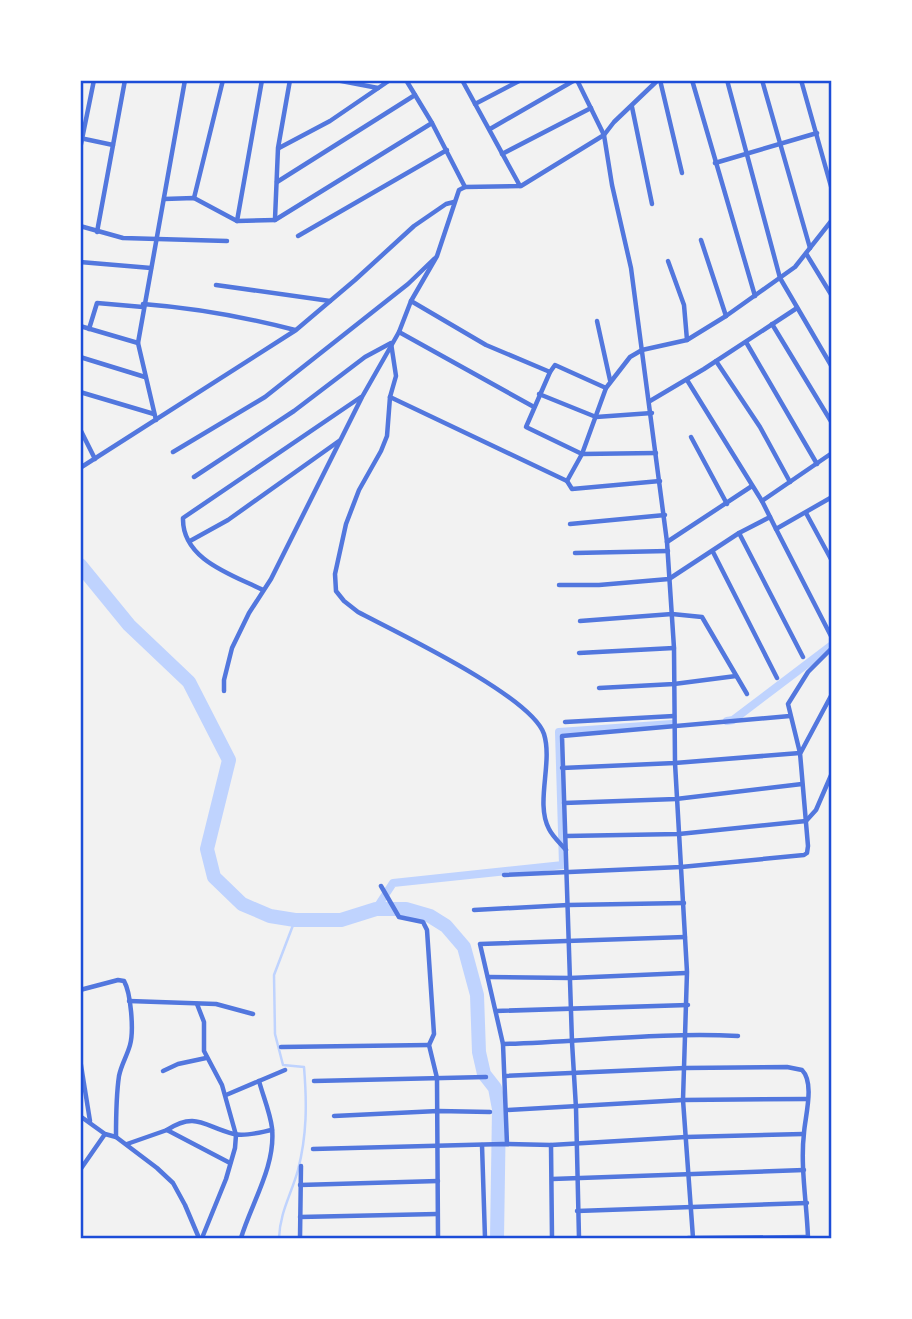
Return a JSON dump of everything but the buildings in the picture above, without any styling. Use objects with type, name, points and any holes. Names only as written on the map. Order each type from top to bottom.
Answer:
[{"type":"street","points":[[80,149],[94,80]]},
{"type":"street","points":[[97,232],[125,80]]},
{"type":"street","points":[[156,417],[138,343],[185,80]]},
{"type":"street","points":[[194,198],[223,80]]},
{"type":"street","points":[[237,221],[262,80]]},
{"type":"street","points":[[275,220],[278,148],[290,80]]},
{"type":"street","points":[[336,80],[378,88]]},
{"type":"street","points":[[278,148],[330,121],[390,80]]},
{"type":"street","points":[[406,80],[432,122],[465,187]]},
{"type":"street","points":[[462,80],[521,186]]},
{"type":"street","points":[[475,104],[521,80]]},
{"type":"street","points":[[490,129],[576,80],[604,135],[612,185],[631,268],[652,413],[668,551],[672,614],[676,799],[687,972],[688,1005],[685,1068],[684,1100],[691,1238],[808,1238],[803,1135],[808,1112],[808,1080],[806,1074],[796,1068],[685,1068],[505,1076]]},
{"type":"street","points":[[224,691],[232,648],[249,613],[271,579],[362,397],[399,332],[411,301],[437,256],[459,190],[465,187],[521,186],[604,135],[622,114],[659,80]]},
{"type":"street","points":[[659,80],[682,173]]},
{"type":"street","points":[[692,80],[755,296]]},
{"type":"street","points":[[727,80],[780,278],[831,367]]},
{"type":"street","points":[[762,80],[810,249]]},
{"type":"street","points":[[801,80],[831,190]]},
{"type":"street","points":[[277,182],[415,95]]},
{"type":"street","points":[[632,107],[652,204]]},
{"type":"street","points":[[502,154],[591,108]]},
{"type":"street","points":[[163,199],[194,198],[237,221],[275,220],[432,122]]},
{"type":"street","points":[[715,163],[817,133]]},
{"type":"street","points":[[82,138],[113,145]]},
{"type":"street","points":[[298,236],[447,150]]},
{"type":"street","points":[[80,468],[296,330],[414,226],[446,204],[454,202]]},
{"type":"street","points":[[566,481],[582,454],[606,388],[630,357],[642,350],[687,340],[726,316],[780,278],[807,255],[830,222]]},
{"type":"street","points":[[830,222],[831,231]]},
{"type":"street","points":[[80,226],[123,238],[227,241]]},
{"type":"street","points":[[701,240],[726,316]]},
{"type":"street","points":[[807,255],[831,296]]},
{"type":"street","points":[[173,452],[265,397],[408,284],[437,256]]},
{"type":"street","points":[[668,261],[684,305],[687,340]]},
{"type":"street","points":[[80,262],[151,268]]},
{"type":"street","points":[[216,285],[331,301]]},
{"type":"street","points":[[411,301],[486,345],[550,372]]},
{"type":"street","points":[[89,329],[97,303],[212,312],[296,330]]},
{"type":"street","points":[[650,401],[797,308]]},
{"type":"street","points":[[597,321],[610,381]]},
{"type":"street","points":[[772,324],[831,424]]},
{"type":"street","points":[[80,326],[138,343]]},
{"type":"street","points":[[399,332],[534,407]]},
{"type":"street","points":[[746,342],[817,464]]},
{"type":"street","points":[[391,343],[396,376],[390,397],[387,436],[359,490],[346,524],[335,574],[336,591],[358,612],[507,695],[533,716],[544,736],[545,820],[551,834],[565,848]]},
{"type":"street","points":[[194,477],[294,411],[365,357],[391,343]]},
{"type":"street","points":[[80,357],[146,377]]},
{"type":"street","points":[[716,361],[760,427],[790,482]]},
{"type":"street","points":[[606,388],[557,364],[539,394],[526,427],[582,454],[656,453]]},
{"type":"street","points":[[687,380],[762,501],[831,638]]},
{"type":"street","points":[[80,392],[156,417]]},
{"type":"street","points":[[539,394],[596,417],[652,413]]},
{"type":"street","points":[[263,590],[205,561],[190,541],[183,518],[191,510],[362,397]]},
{"type":"street","points":[[390,397],[566,481],[570,487],[576,489],[660,481]]},
{"type":"street","points":[[80,429],[95,458]]},
{"type":"street","points":[[691,437],[727,504]]},
{"type":"street","points":[[190,541],[228,520],[340,440]]},
{"type":"street","points":[[762,501],[831,453]]},
{"type":"street","points":[[667,542],[752,486]]},
{"type":"street","points":[[776,529],[831,497]]},
{"type":"street","points":[[806,513],[831,561]]},
{"type":"street","points":[[569,524],[664,515]]},
{"type":"street","points":[[559,585],[600,585],[669,579],[739,533],[770,517]]},
{"type":"street","points":[[739,533],[803,657]]},
{"type":"street","points":[[575,553],[668,551]]},
{"type":"street","points":[[713,552],[777,678]]},
{"type":"street","points":[[580,621],[672,614],[702,617],[747,694]]},
{"type":"street","points":[[579,653],[674,648]]},
{"type":"street","points":[[504,875],[681,867],[804,855],[808,850],[800,752],[790,716],[789,700],[808,671],[831,648]]},
{"type":"street","points":[[599,688],[674,684],[736,676]]},
{"type":"street","points":[[800,752],[831,694]]},
{"type":"street","points":[[579,1238],[563,735],[790,716]]},
{"type":"street","points":[[565,722],[674,717]]},
{"type":"street","points":[[562,768],[675,763],[800,752]]},
{"type":"street","points":[[566,836],[679,834],[806,821],[816,810],[831,773]]},
{"type":"street","points":[[564,803],[676,799],[802,784]]},
{"type":"street","points":[[381,886],[397,913],[404,919],[423,922],[427,930],[434,1034],[429,1045],[437,1078],[438,1238]]},
{"type":"street","points":[[474,910],[684,903]]},
{"type":"street","points":[[505,1144],[507,1110],[503,1044],[479,948],[481,943],[685,937]]},
{"type":"street","points":[[488,978],[570,978],[687,972]]},
{"type":"street","points":[[80,990],[122,980],[126,982],[132,1030],[131,1045],[120,1072],[116,1136]]},
{"type":"street","points":[[129,1001],[229,1006],[253,1014]]},
{"type":"street","points":[[197,1004],[204,1022],[206,1058],[226,1095],[236,1135],[230,1163],[200,1238]]},
{"type":"street","points":[[496,1010],[688,1005]]},
{"type":"street","points":[[503,1044],[572,1042],[687,1033],[738,1036]]},
{"type":"street","points":[[281,1047],[429,1045]]},
{"type":"street","points":[[163,1072],[178,1064],[206,1058]]},
{"type":"street","points":[[80,1059],[90,1122]]},
{"type":"street","points":[[226,1095],[285,1070]]},
{"type":"street","points":[[314,1081],[486,1077]]},
{"type":"street","points":[[241,1238],[266,1172],[272,1130],[259,1081]]},
{"type":"street","points":[[507,1110],[684,1100],[807,1099]]},
{"type":"street","points":[[334,1116],[438,1111],[490,1112]]},
{"type":"street","points":[[80,1116],[105,1134],[116,1136],[173,1183],[200,1238]]},
{"type":"street","points":[[126,1145],[167,1130],[178,1123],[194,1120],[236,1135],[272,1130]]},
{"type":"street","points":[[167,1130],[230,1163]]},
{"type":"street","points":[[80,1170],[105,1134]]},
{"type":"street","points":[[313,1149],[551,1145],[803,1135]]},
{"type":"street","points":[[482,1145],[485,1238]]},
{"type":"street","points":[[551,1145],[552,1238]]},
{"type":"street","points":[[300,1238],[301,1166]]},
{"type":"street","points":[[552,1179],[804,1170]]},
{"type":"street","points":[[300,1185],[438,1181]]},
{"type":"street","points":[[577,1212],[807,1203]]},
{"type":"street","points":[[300,1217],[437,1214]]},
{"type":"waterway","points":[[80,565],[129,625],[189,682],[229,760],[207,849],[214,877],[242,904],[270,916],[295,920],[341,920],[376,909],[406,909],[430,916],[446,926],[464,947],[477,995],[479,1052],[484,1074],[495,1088],[499,1109],[497,1238]]},
{"type":"waterway","points":[[727,721],[733,720],[832,645]]},
{"type":"waterway","points":[[376,909],[393,883],[563,865],[559,732],[672,724]]},
{"type":"waterway","points":[[279,1238],[301,1157],[306,1119],[304,1067],[283,1065],[275,1034],[274,975],[295,920]]}]
